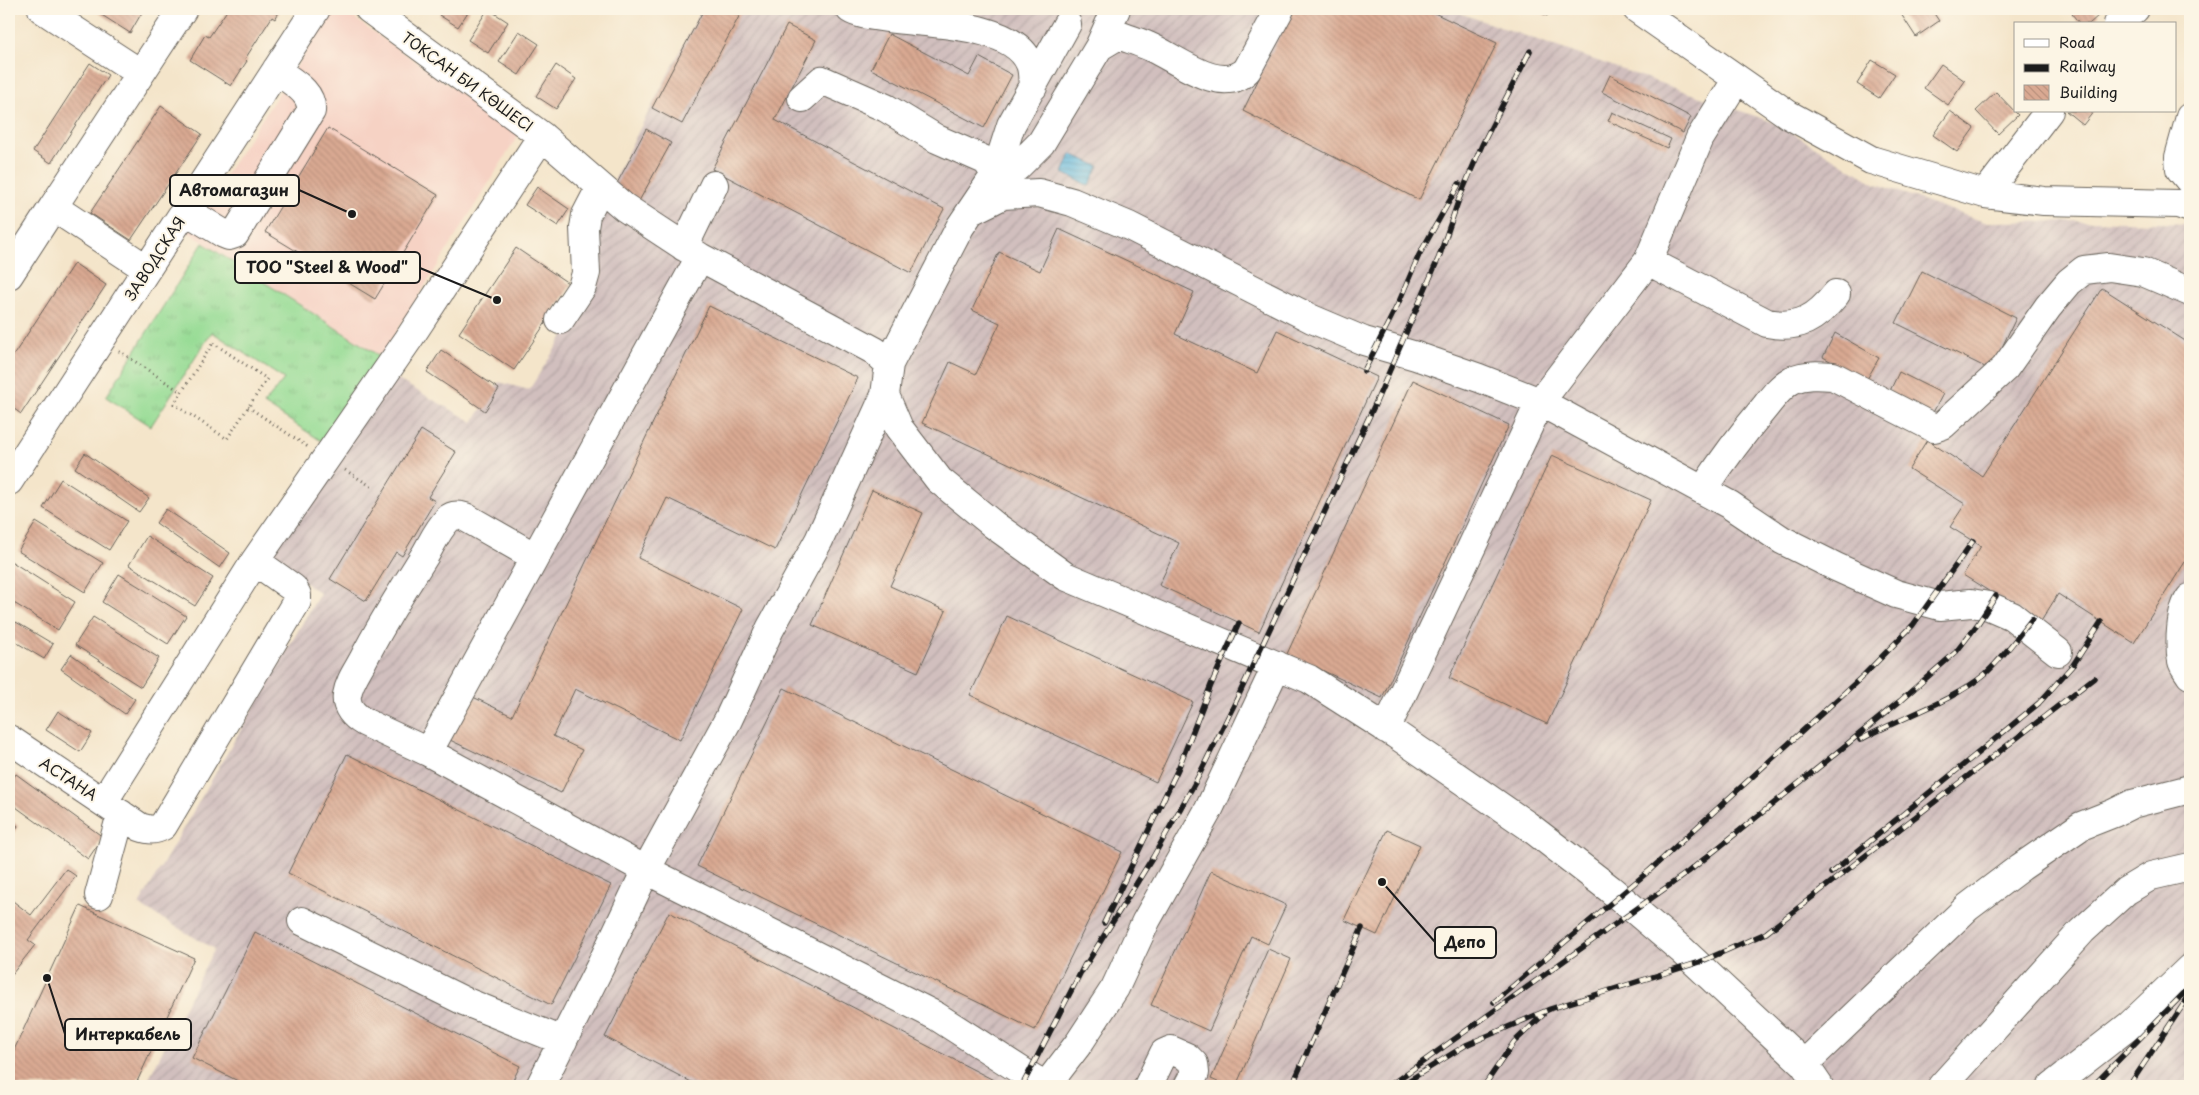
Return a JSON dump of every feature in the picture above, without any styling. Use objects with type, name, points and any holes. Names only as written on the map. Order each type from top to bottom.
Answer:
[{"type":"street","points":[[42,9],[140,73]]},
{"type":"street","points":[[9,275],[183,9]]},
{"type":"street","name":"ЗАВОДСКАЯ","points":[[9,481],[316,9]]},
{"type":"street","name":"ТОКСАН БИ КӨШЕСІ","points":[[369,9],[542,136],[624,207],[692,252],[875,350],[889,364]]},
{"type":"street","points":[[850,9],[880,17],[947,24],[992,34],[1018,46],[1030,64],[1033,87]]},
{"type":"street","points":[[994,175],[1017,167],[1042,143],[1099,47],[1116,9]]},
{"type":"street","points":[[1099,47],[1119,35],[1150,46],[1183,66],[1214,78],[1232,80],[1240,78],[1247,70],[1280,9]]},
{"type":"street","points":[[1636,9],[1789,115],[1871,160],[1985,194],[2044,201],[2187,192],[2180,169],[2179,157],[2190,118]]},
{"type":"street","points":[[2120,22],[2135,9]]},
{"type":"street","points":[[540,1086],[646,870],[728,720],[770,629],[819,540],[885,395],[889,364],[960,227],[994,175],[1011,125],[1067,24]]},
{"type":"street","points":[[186,210],[224,234],[229,236],[235,234],[312,111],[312,102],[309,95],[276,70]]},
{"type":"street","points":[[1386,729],[1540,402],[1648,261],[1700,138],[1736,79]]},
{"type":"street","points":[[802,98],[822,80],[842,88],[886,108],[937,140],[987,161],[994,175]]},
{"type":"street","points":[[1985,194],[2048,112]]},
{"type":"street","points":[[99,895],[113,807],[255,561],[408,340],[542,136]]},
{"type":"street","points":[[428,752],[535,557],[692,252],[714,185]]},
{"type":"street","points":[[560,320],[582,286],[586,273],[584,228],[586,215],[600,188]]},
{"type":"street","points":[[971,211],[1003,195],[1039,193],[1072,202],[1129,226],[1312,320],[1364,341],[1416,356],[1540,402],[1730,504],[1782,540],[1836,567],[1896,594],[1940,606],[1971,603],[1989,606],[2012,616],[2058,652]]},
{"type":"street","points":[[52,207],[147,269]]},
{"type":"street","points":[[1648,261],[1767,324],[1787,325],[1805,321],[1823,310],[1836,294]]},
{"type":"street","points":[[1703,490],[1728,453],[1770,401],[1791,381],[1802,376],[1817,374],[1833,376],[1934,428],[1943,425],[2005,368],[2048,308],[2069,282],[2084,270],[2109,267],[2143,272],[2190,292]]},
{"type":"street","points":[[885,395],[899,428],[940,480],[994,525],[1065,576],[1309,679],[1386,729],[1527,825],[1610,889],[1684,951],[1812,1075],[1968,906],[2081,826],[2132,804],[2190,789]]},
{"type":"street","points":[[535,557],[465,517],[459,515],[452,516],[443,526],[402,590],[349,686],[346,696],[348,707],[354,716],[428,752],[646,870],[936,1016],[1046,1086],[1079,1043],[1115,988],[1146,921],[1209,809],[1277,665]]},
{"type":"street","name":"АСТАНА","points":[[9,738],[148,830],[156,830],[162,826],[297,601],[297,595],[293,588],[255,561]]},
{"type":"street","points":[[2190,598],[2186,603],[2180,636],[2182,663],[2190,675]]},
{"type":"street","points":[[1942,1086],[2082,931],[2126,890],[2151,876],[2190,867]]},
{"type":"street","points":[[302,921],[464,1001],[563,1041]]},
{"type":"street","points":[[2052,1086],[2130,1025],[2190,968]]},
{"type":"street","points":[[1148,1086],[1164,1053],[1171,1050],[1187,1057],[1194,1064],[1195,1073],[1188,1086]]},
{"type":"path","points":[[101,339],[181,392]]},
{"type":"path","points":[[213,343],[267,379],[227,439],[174,404],[181,392],[213,343]]},
{"type":"shaded area","points":[[334,9],[341,9],[519,134],[381,357],[188,232]]},
{"type":"shaded area","points":[[702,9],[1448,9],[1778,124],[1874,183],[1984,222],[2090,221],[2190,224],[2190,1086],[145,1086],[214,949],[139,905],[320,593],[268,558],[391,376],[473,422],[499,382],[529,390],[602,275],[598,235],[617,173]]},
{"type":"green space","points":[[203,243],[381,357],[323,442],[264,404],[284,379],[212,332],[151,426],[106,397]]},
{"type":"water","points":[[1071,154],[1099,166],[1089,186],[1063,173]]},
{"type":"building","points":[[99,9],[144,9],[130,33],[97,12]]},
{"type":"building","points":[[228,9],[281,9],[275,19],[272,17],[245,59],[247,61],[231,86],[190,60],[205,35],[209,37]]},
{"type":"building","points":[[443,9],[470,9],[458,27],[439,15]]},
{"type":"building","points":[[488,9],[508,22],[488,53],[468,40]]},
{"type":"building","points":[[704,9],[743,9],[682,124],[652,108]]},
{"type":"building","points":[[1293,9],[1426,9],[1497,43],[1419,200],[1243,111]]},
{"type":"building","points":[[1536,9],[1551,9],[1547,16]]},
{"type":"building","points":[[1909,9],[1931,9],[1939,21],[1916,37],[1901,14]]},
{"type":"building","points":[[2078,9],[2093,9],[2099,15],[2091,22],[2078,22],[2072,14]]},
{"type":"building","points":[[787,25],[816,40],[775,120],[944,209],[911,273],[712,169]]},
{"type":"building","points":[[519,31],[539,44],[519,75],[499,62]]},
{"type":"building","points":[[889,34],[969,76],[979,57],[1012,75],[984,128],[871,69]]},
{"type":"building","points":[[1872,60],[1895,74],[1879,98],[1857,84]]},
{"type":"building","points":[[90,63],[108,75],[51,163],[33,151]]},
{"type":"building","points":[[1941,64],[1965,81],[1948,105],[1924,88]]},
{"type":"building","points":[[556,65],[576,79],[556,109],[536,96]]},
{"type":"building","points":[[1610,75],[1691,117],[1683,133],[1602,92]]},
{"type":"building","points":[[1996,92],[2018,115],[1998,134],[1976,111]]},
{"type":"building","points":[[161,106],[202,134],[131,240],[90,213]]},
{"type":"building","points":[[1950,111],[1974,128],[1957,152],[1933,135]]},
{"type":"building","points":[[1612,112],[1671,139],[1667,148],[1608,121]]},
{"type":"building","points":[[2067,112],[2093,112],[2083,125]]},
{"type":"building","points":[[328,128],[438,195],[375,299],[265,232]]},
{"type":"building","points":[[646,129],[671,143],[639,201],[615,187]]},
{"type":"building","points":[[537,187],[569,209],[558,226],[525,205]]},
{"type":"building","points":[[1059,229],[1194,292],[1175,334],[1257,373],[1277,330],[1377,377],[1259,632],[1159,585],[1179,543],[922,423],[950,362],[976,374],[1000,323],[972,310],[999,252],[1040,271]]},
{"type":"building","points":[[516,248],[571,285],[514,370],[459,333]]},
{"type":"building","points":[[74,263],[106,285],[21,414],[9,405],[9,362]]},
{"type":"building","points":[[1922,271],[2016,318],[1991,370],[1896,323]]},
{"type":"building","points":[[2102,288],[2190,344],[2190,554],[2134,643],[2058,594],[2040,623],[1963,575],[1981,546],[1950,527],[1965,504],[1909,469],[1927,440],[1982,476]]},
{"type":"building","points":[[709,306],[858,378],[775,550],[667,498],[638,558],[743,609],[680,740],[575,689],[553,736],[582,750],[561,793],[450,740],[471,696],[512,716]]},
{"type":"building","points":[[1835,333],[1879,358],[1866,381],[1823,357]]},
{"type":"building","points":[[441,350],[499,389],[485,411],[427,372]]},
{"type":"building","points":[[1899,372],[1943,394],[1930,418],[1887,397]]},
{"type":"building","points":[[1413,380],[1509,425],[1382,698],[1287,654]]},
{"type":"building","points":[[421,430],[456,452],[428,497],[435,501],[402,556],[396,552],[366,601],[330,579]]},
{"type":"building","points":[[85,453],[149,498],[139,512],[75,468]]},
{"type":"building","points":[[1552,455],[1651,500],[1547,724],[1449,678]]},
{"type":"building","points":[[61,479],[127,521],[109,550],[43,508]]},
{"type":"building","points":[[872,490],[923,513],[890,586],[946,611],[918,672],[812,625]]},
{"type":"building","points":[[166,509],[230,553],[220,568],[156,523]]},
{"type":"building","points":[[36,522],[103,563],[85,592],[18,551]]},
{"type":"building","points":[[147,536],[213,578],[195,606],[129,565]]},
{"type":"building","points":[[9,560],[75,602],[58,630],[9,600]]},
{"type":"building","points":[[119,574],[186,616],[168,644],[102,602]]},
{"type":"building","points":[[1007,616],[1193,702],[1156,782],[970,695]]},
{"type":"building","points":[[93,617],[159,658],[141,687],[75,645]]},
{"type":"building","points":[[16,622],[53,644],[44,659],[9,638],[9,634]]},
{"type":"building","points":[[71,654],[135,699],[125,714],[61,669]]},
{"type":"building","points":[[784,688],[1122,852],[1035,1030],[697,866]]},
{"type":"building","points":[[58,711],[92,733],[80,752],[46,730]]},
{"type":"building","points":[[347,754],[611,885],[551,1005],[288,873]]},
{"type":"building","points":[[16,774],[103,837],[88,859],[9,802],[9,784]]},
{"type":"building","points":[[9,819],[18,826],[9,840]]},
{"type":"building","points":[[1387,830],[1420,845],[1377,935],[1344,920]]},
{"type":"building","points":[[66,869],[76,876],[28,940],[35,945],[9,978],[9,898],[31,915]]},
{"type":"building","points":[[1211,871],[1286,905],[1268,944],[1251,936],[1209,1031],[1151,1005]]},
{"type":"building","points":[[80,906],[194,958],[135,1086],[9,1086],[9,1061]]},
{"type":"building","points":[[669,912],[1005,1086],[699,1086],[605,1037]]},
{"type":"building","points":[[255,932],[520,1066],[510,1086],[248,1086],[192,1058]]},
{"type":"building","points":[[1268,949],[1291,959],[1236,1086],[1227,1086],[1211,1079]]},
{"type":"railway","points":[[1082,971],[1153,857],[1196,781],[1236,701],[1376,402],[1439,257],[1459,199],[1482,145],[1530,51]]},
{"type":"railway","points":[[1364,371],[1398,304],[1419,255],[1459,184]]},
{"type":"railway","points":[[1494,1002],[1650,870],[1864,675],[1913,625],[1973,541]]},
{"type":"railway","points":[[1389,1086],[1688,872],[1824,763],[1956,652],[1996,596]]},
{"type":"railway","points":[[1860,740],[1972,684],[1998,661],[2032,619]]},
{"type":"railway","points":[[1831,873],[2039,703],[2073,665],[2101,622]]},
{"type":"railway","points":[[1104,923],[1178,769],[1211,685],[1239,623]]},
{"type":"railway","points":[[1400,1086],[1466,1045],[1550,1009],[1700,962],[1766,933],[2094,678]]},
{"type":"railway","points":[[1292,1086],[1362,928]]},
{"type":"railway","points":[[1022,1086],[1085,964]]},
{"type":"railway","points":[[2093,1086],[2190,987]]},
{"type":"railway","points":[[2129,1086],[2189,996]]},
{"type":"railway","points":[[1484,1086],[1514,1042],[1543,1015]]},
{"type":"place","name":"Автомагазин","points":[[352,214]]},
{"type":"place","name":"TOO \"Steel & Wood\"","points":[[497,300]]},
{"type":"place","name":"Депо","points":[[1382,882]]},
{"type":"place","name":"Интеркабель","points":[[47,978]]}]
